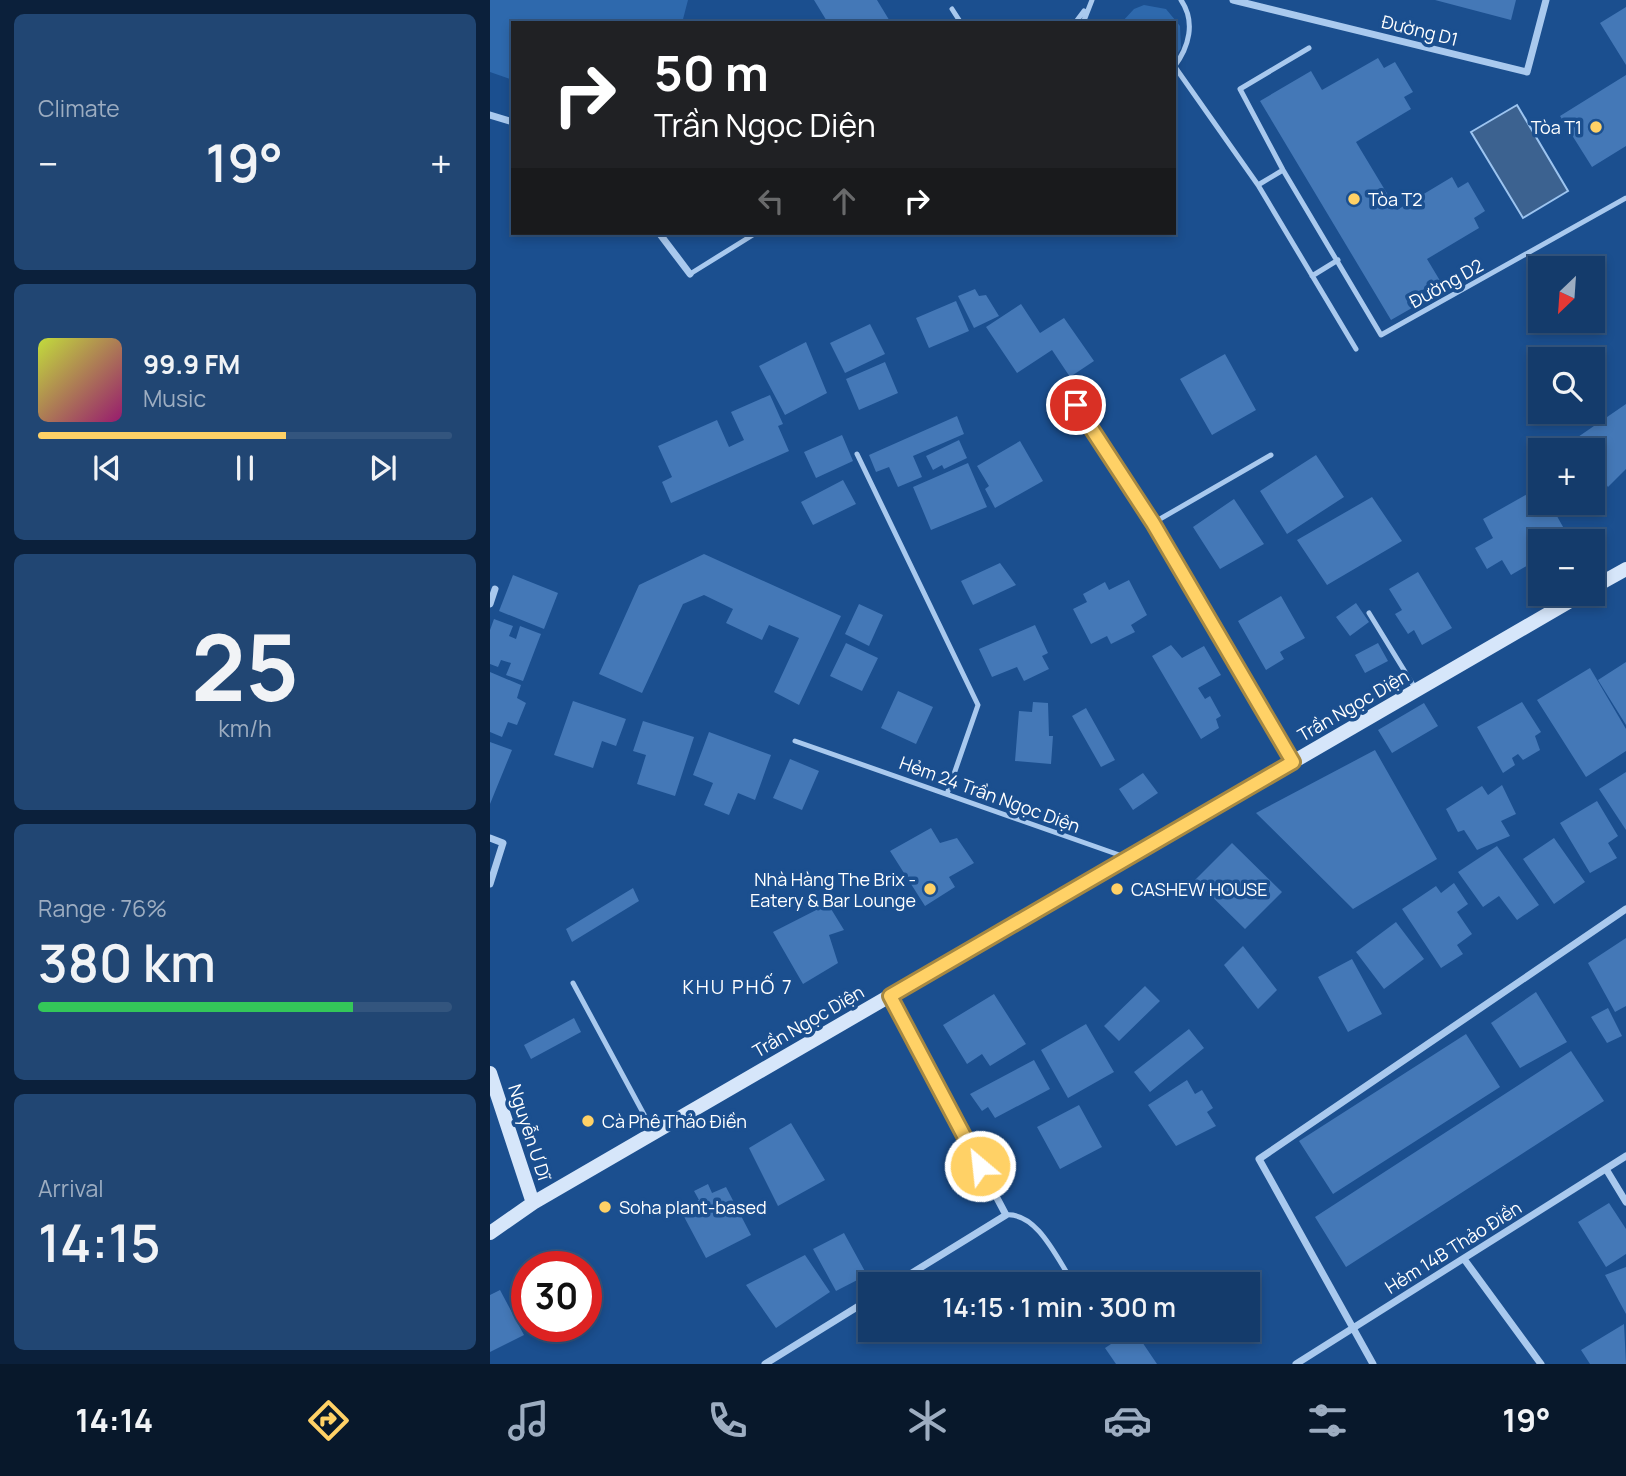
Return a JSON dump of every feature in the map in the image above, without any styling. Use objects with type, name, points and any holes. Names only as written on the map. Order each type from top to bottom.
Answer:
[{"type":"street","name":"Đường D1","points":[[1233,0],[1527,72],[1546,0]]},
{"type":"street","points":[[490,115],[511,121]]},
{"type":"street","points":[[661,235],[690,274]]},
{"type":"street","points":[[1605,581],[1626,569]]},
{"type":"street","points":[[490,604],[495,589]]},
{"type":"street","name":"Trần Ngọc Diện","points":[[490,1233],[533,1203],[1562,606]]},
{"type":"street","points":[[490,838],[503,843],[490,884]]},
{"type":"street","points":[[1373,1364],[1259,1159],[1626,909]]},
{"type":"street","points":[[890,996],[1006,1215],[913,1272]]},
{"type":"street","name":"Nguyễn Ư Dĩ","points":[[490,1073],[533,1203]]},
{"type":"street","name":"Hẻm 14B Thảo Điền","points":[[1296,1364],[1626,1156]]},
{"type":"street","points":[[1605,1169],[1626,1202]]},
{"type":"street","points":[[1464,1259],[1541,1364]]},
{"type":"street","points":[[765,1364],[858,1306]]},
{"type":"lane","points":[[1176,64],[1184,54],[1189,38],[1190,22],[1181,0]]},
{"type":"lane","points":[[1076,21],[1090,3]]},
{"type":"lane","points":[[1084,21],[1090,3]]},
{"type":"lane","points":[[952,9],[960,21]]},
{"type":"lane","points":[[1309,48],[1240,89],[1283,170],[1338,260],[1312,276]]},
{"type":"lane","points":[[1176,70],[1258,185],[1356,349]]},
{"type":"lane","points":[[1258,185],[1283,170]]},
{"type":"lane","name":"Đường D2","points":[[1338,260],[1381,335],[1626,198]]},
{"type":"lane","points":[[690,274],[753,235]]},
{"type":"lane","points":[[1076,405],[1153,523],[1293,762]]},
{"type":"lane","points":[[857,454],[978,705],[947,794]]},
{"type":"lane","points":[[1153,523],[1271,455]]},
{"type":"lane","points":[[1368,613],[1417,690]]},
{"type":"lane","name":"Hẻm 24 Trần Ngọc Diện","points":[[795,741],[1128,858]]},
{"type":"lane","points":[[572,983],[654,1133]]},
{"type":"lane","points":[[1006,1215],[1019,1214],[1031,1222],[1066,1272]]},
{"type":"shaded area","points":[[490,0],[688,0],[683,21],[511,21],[511,79],[490,72]]},
{"type":"shaded area","points":[[1144,5],[1166,9],[1176,21],[1123,21],[1134,9]]},
{"type":"shaded area","points":[[1176,21],[1180,26],[1181,48],[1176,56]]},
{"type":"shaded area","points":[[1517,105],[1568,191],[1523,218],[1471,132]]},
{"type":"building","points":[[814,0],[877,0],[890,21],[827,21]]},
{"type":"building","points":[[1435,0],[1516,0],[1511,20]]},
{"type":"building","points":[[1626,7],[1626,65],[1600,23]]},
{"type":"building","name":"Tòa T2","points":[[1378,58],[1384,68],[1395,62],[1413,92],[1404,97],[1411,109],[1356,142],[1397,210],[1452,177],[1458,188],[1468,182],[1485,211],[1474,218],[1479,228],[1427,259],[1445,289],[1391,320],[1260,101],[1311,71],[1322,90]]},
{"type":"building","name":"Tòa T1","points":[[1626,75],[1626,146],[1592,167],[1560,116]]},
{"type":"building","points":[[975,289],[979,296],[986,295],[999,316],[974,328],[958,296]]},
{"type":"building","points":[[956,301],[969,331],[929,348],[916,318]]},
{"type":"building","points":[[1021,304],[1040,333],[1064,318],[1094,361],[1070,377],[1052,350],[1017,373],[986,327]]},
{"type":"building","points":[[870,324],[885,354],[845,373],[830,343]]},
{"type":"building","points":[[806,342],[827,393],[785,415],[759,366]]},
{"type":"building","points":[[1225,354],[1256,410],[1212,435],[1180,379]]},
{"type":"building","points":[[885,362],[898,393],[859,410],[846,379]]},
{"type":"building","points":[[770,395],[783,424],[778,426],[789,451],[671,503],[662,482],[672,477],[658,446],[717,420],[729,447],[744,440],[731,412]]},
{"type":"building","points":[[1626,404],[1626,469],[1608,487],[1605,483],[1605,438],[1576,438],[1597,424],[1605,424],[1605,418]]},
{"type":"building","points":[[957,416],[964,434],[913,456],[922,477],[898,487],[889,467],[876,472],[869,455]]},
{"type":"building","points":[[842,435],[853,461],[816,478],[804,452]]},
{"type":"building","points":[[959,440],[967,458],[944,469],[942,465],[933,470],[926,456]]},
{"type":"building","points":[[1020,441],[1043,481],[995,508],[985,489],[989,486],[977,466]]},
{"type":"building","points":[[1316,455],[1344,497],[1287,534],[1260,491]]},
{"type":"building","points":[[968,463],[987,507],[931,530],[913,487]]},
{"type":"building","points":[[843,480],[856,504],[813,525],[801,502]]},
{"type":"building","points":[[1528,494],[1528,515],[1556,515],[1564,529],[1528,529],[1528,565],[1511,575],[1502,560],[1487,569],[1475,548],[1493,538],[1483,519]]},
{"type":"building","points":[[1372,497],[1402,541],[1327,585],[1297,540]]},
{"type":"building","points":[[1234,499],[1264,544],[1220,569],[1193,527]]},
{"type":"building","points":[[704,554],[841,616],[799,705],[774,692],[799,638],[769,625],[762,640],[726,623],[733,609],[704,595],[683,604],[642,693],[599,674],[639,585]]},
{"type":"building","points":[[1000,563],[1016,585],[973,605],[961,581]]},
{"type":"building","points":[[1418,572],[1452,628],[1422,645],[1414,630],[1408,634],[1395,614],[1402,610],[1389,589]]},
{"type":"building","points":[[513,575],[558,593],[544,629],[499,611]]},
{"type":"building","points":[[1129,580],[1147,615],[1131,625],[1135,632],[1111,644],[1107,636],[1091,644],[1073,609],[1087,602],[1083,594],[1105,582],[1109,590]]},
{"type":"building","points":[[1281,596],[1305,638],[1280,652],[1284,659],[1266,670],[1238,621]]},
{"type":"building","points":[[1356,603],[1369,622],[1350,636],[1336,617]]},
{"type":"building","points":[[859,604],[883,615],[869,646],[845,634]]},
{"type":"building","points":[[494,619],[513,626],[509,636],[516,639],[520,626],[541,634],[523,681],[506,675],[511,663],[501,660],[498,667],[490,664],[490,630]]},
{"type":"building","points":[[1035,625],[1048,653],[1042,656],[1049,669],[1024,681],[1017,667],[992,677],[979,649]]},
{"type":"building","points":[[846,643],[878,658],[862,691],[830,676]]},
{"type":"building","points":[[1378,643],[1388,661],[1365,673],[1355,655]]},
{"type":"building","points":[[1171,645],[1182,658],[1204,646],[1221,675],[1198,688],[1205,699],[1210,696],[1221,716],[1216,719],[1219,728],[1201,739],[1152,656]]},
{"type":"building","points":[[1626,662],[1626,725],[1598,680]]},
{"type":"building","points":[[1590,668],[1626,729],[1626,751],[1586,777],[1537,700]]},
{"type":"building","points":[[490,672],[521,685],[517,698],[526,703],[517,725],[508,722],[502,737],[490,732]]},
{"type":"building","points":[[898,691],[933,707],[916,744],[881,728]]},
{"type":"building","points":[[573,701],[626,719],[616,746],[602,741],[593,768],[554,755]]},
{"type":"building","points":[[1033,702],[1048,703],[1049,736],[1053,736],[1051,764],[1015,761],[1019,711],[1032,712]]},
{"type":"building","points":[[1522,702],[1541,732],[1535,736],[1540,750],[1523,760],[1518,754],[1512,758],[1515,765],[1503,773],[1477,727]]},
{"type":"building","points":[[1424,703],[1438,726],[1392,753],[1378,730]]},
{"type":"building","points":[[1086,708],[1115,760],[1101,767],[1072,716]]},
{"type":"building","points":[[643,721],[694,737],[675,796],[637,784],[646,755],[633,751]]},
{"type":"building","points":[[709,732],[771,755],[755,800],[738,793],[729,815],[704,805],[713,783],[693,775]]},
{"type":"building","points":[[490,742],[512,750],[490,804]]},
{"type":"building","points":[[1375,750],[1437,859],[1353,909],[1256,813]]},
{"type":"building","points":[[790,759],[819,771],[802,810],[773,798]]},
{"type":"building","points":[[1626,772],[1626,830],[1599,789]]},
{"type":"building","points":[[1143,773],[1158,793],[1133,810],[1119,789]]},
{"type":"building","points":[[1502,785],[1516,814],[1501,821],[1510,836],[1477,850],[1464,830],[1458,832],[1446,809],[1482,786],[1488,795]]},
{"type":"building","points":[[1597,801],[1618,836],[1608,843],[1617,858],[1590,873],[1560,823]]},
{"type":"building","points":[[931,828],[940,843],[957,838],[974,863],[949,877],[955,887],[925,906],[890,851]]},
{"type":"building","points":[[1554,838],[1585,882],[1554,904],[1523,859]]},
{"type":"building","points":[[1232,843],[1282,892],[1245,929],[1195,880]]},
{"type":"building","points":[[1497,846],[1539,905],[1517,920],[1499,896],[1483,907],[1458,872]]},
{"type":"building","points":[[1454,883],[1468,904],[1457,912],[1472,934],[1457,945],[1463,954],[1441,968],[1402,909],[1436,886],[1441,893]]},
{"type":"building","points":[[633,888],[639,901],[572,942],[566,929]]},
{"type":"building","points":[[828,904],[844,930],[829,935],[838,963],[803,984],[773,932]]},
{"type":"building","points":[[1396,922],[1424,959],[1384,989],[1356,952]]},
{"type":"building","points":[[1626,938],[1626,1006],[1615,1012],[1588,963]]},
{"type":"building","points":[[1243,946],[1277,990],[1258,1009],[1224,965]]},
{"type":"building","points":[[1352,959],[1382,1014],[1348,1032],[1318,977]]},
{"type":"building","points":[[1145,986],[1160,1001],[1119,1041],[1104,1026]]},
{"type":"building","points":[[1536,992],[1567,1042],[1520,1068],[1491,1023]]},
{"type":"building","points":[[994,994],[1026,1044],[990,1066],[982,1054],[967,1064],[943,1025]]},
{"type":"building","points":[[1608,1008],[1622,1036],[1607,1043],[1591,1017]]},
{"type":"building","points":[[574,1018],[581,1032],[531,1059],[524,1045]]},
{"type":"building","points":[[1086,1024],[1114,1072],[1068,1098],[1041,1050]]},
{"type":"building","points":[[1189,1029],[1204,1048],[1150,1092],[1134,1072]]},
{"type":"building","points":[[1466,1034],[1500,1087],[1333,1194],[1299,1141]]},
{"type":"building","points":[[1571,1051],[1604,1101],[1346,1267],[1315,1217]]},
{"type":"building","points":[[1034,1060],[1050,1089],[995,1118],[988,1107],[982,1111],[970,1094]]},
{"type":"building","points":[[1187,1080],[1195,1094],[1202,1090],[1213,1108],[1207,1112],[1216,1126],[1176,1146],[1148,1105]]},
{"type":"building","points":[[1079,1105],[1102,1147],[1060,1169],[1037,1127]]},
{"type":"building","points":[[791,1123],[825,1180],[778,1206],[749,1148]]},
{"type":"building","points":[[708,1184],[712,1193],[726,1187],[751,1235],[706,1258],[681,1211],[699,1200],[694,1191]]},
{"type":"building","points":[[1609,1203],[1626,1229],[1626,1254],[1606,1267],[1578,1222]]},
{"type":"building","points":[[844,1233],[865,1272],[858,1272],[858,1280],[836,1291],[813,1249]]},
{"type":"building","points":[[805,1255],[830,1292],[776,1328],[746,1285]]},
{"type":"building","points":[[1626,1267],[1626,1314],[1605,1275]]},
{"type":"building","points":[[500,1290],[511,1311],[511,1342],[490,1352],[490,1295]]},
{"type":"building","points":[[1624,1324],[1626,1364],[1590,1364],[1581,1350]]},
{"type":"building","points":[[1114,1342],[1142,1342],[1157,1364],[1116,1364],[1105,1348]]},
{"type":"place","name":"Tòa T1","points":[[1596,127]]},
{"type":"place","name":"Tòa T2","points":[[1354,199]]},
{"type":"place","name":"Nhà Hàng The Brix - Eatery & Bar Lounge","points":[[930,889]]},
{"type":"place","name":"CASHEW HOUSE","points":[[1117,889]]},
{"type":"place","name":"Cà Phê Thảo Điền","points":[[588,1121]]},
{"type":"place","name":"Soha plant-based","points":[[605,1207]]},
{"type":"district","name":"KHU PHỐ 7","points":[[738,987]]},
{"type":"route","points":[[980,1166],[890,996],[1293,762],[1153,523],[1076,405]]}]
